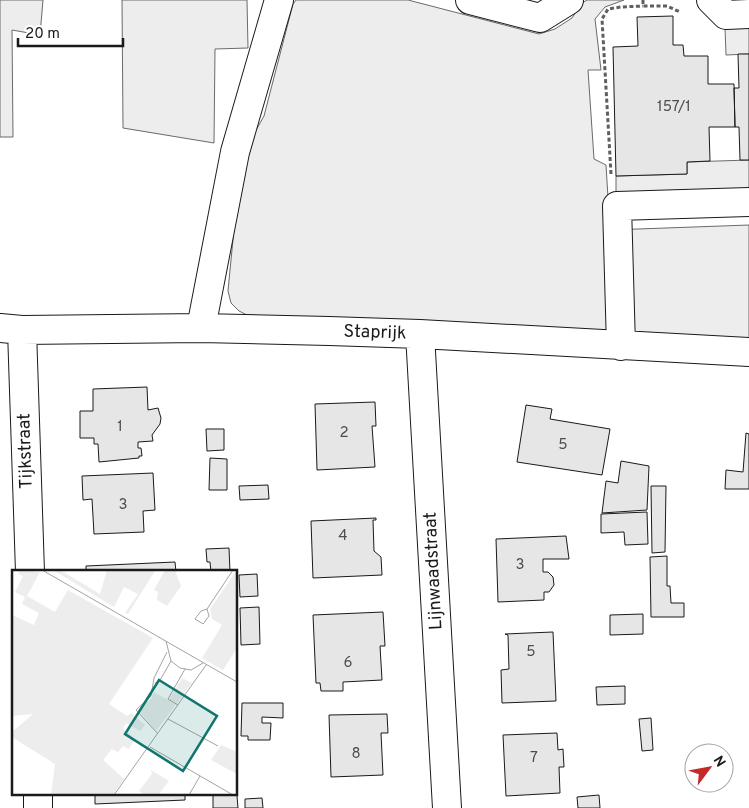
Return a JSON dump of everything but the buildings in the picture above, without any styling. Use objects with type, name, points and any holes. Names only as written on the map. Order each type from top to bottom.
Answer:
[{"type":"street","points":[[201,328],[235,152],[279,0]]},
{"type":"street","points":[[470,0],[540,18],[569,0]]},
{"type":"street","points":[[711,0],[726,15],[749,14]]},
{"type":"street","points":[[621,346],[617,206],[749,202]]},
{"type":"street","name":"Staprijk","points":[[11,329],[201,328],[420,334],[749,352]]},
{"type":"street","name":"Tijkstraat","points":[[11,329],[30,570]]},
{"type":"street","name":"Lijnwaadstraat","points":[[420,334],[447,808]]},
{"type":"path","points":[[617,206],[612,196],[602,19],[608,9],[643,6]]},
{"type":"shaded area","points":[[0,0],[43,0],[40,35],[12,30],[13,137],[0,137]]},
{"type":"shaded area","points":[[122,0],[247,0],[248,48],[215,49],[214,143],[123,128]]},
{"type":"shaded area","points":[[296,0],[408,0],[539,34],[555,29],[572,18],[582,3],[587,0],[624,0],[605,7],[595,19],[601,70],[588,70],[594,159],[606,165],[610,230],[749,225],[749,342],[247,315],[239,311],[231,303],[228,291],[241,157],[264,116],[293,4]]},
{"type":"shaded area","points":[[724,0],[749,0],[749,54],[726,55]]},
{"type":"shaded area","points":[[749,160],[749,190],[616,194],[616,176],[687,174],[687,162]]}]
